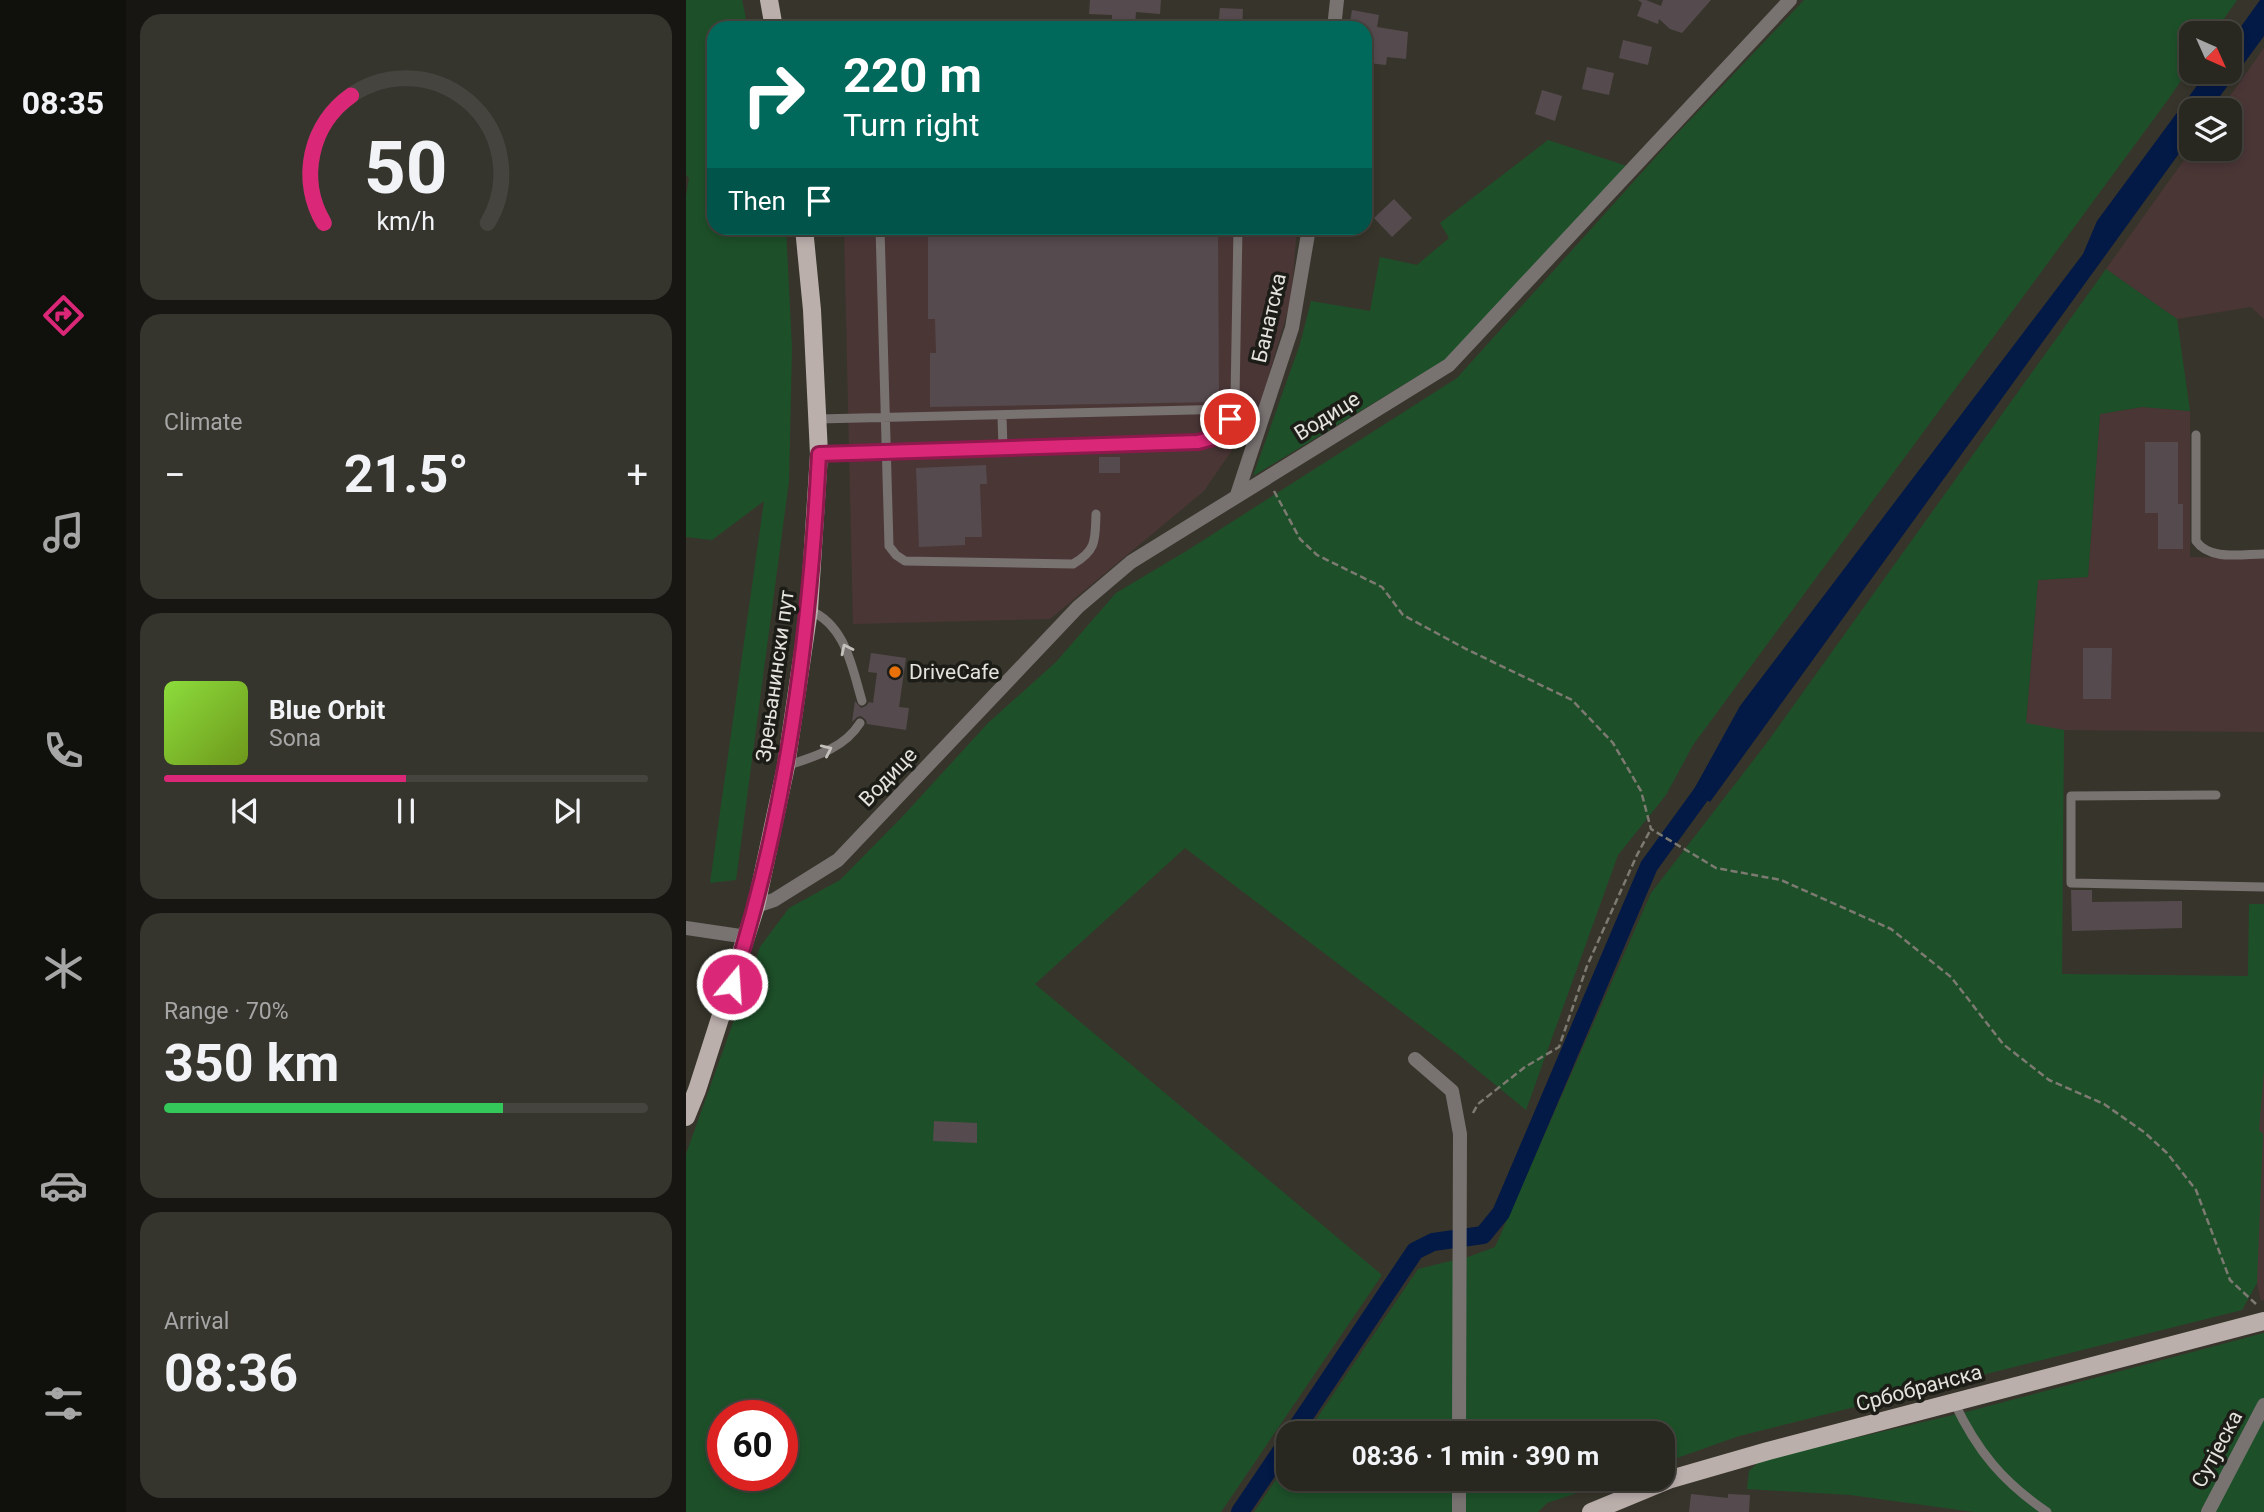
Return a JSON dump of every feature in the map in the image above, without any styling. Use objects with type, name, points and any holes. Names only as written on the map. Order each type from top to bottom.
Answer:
[{"type":"main road","points":[[769,0],[773,21]]},
{"type":"main road","name":"Зрењанински пут","points":[[686,1117],[692,1090],[756,906],[786,766],[809,610],[819,454],[812,310],[805,235]]},
{"type":"main road","name":"Србобранска","points":[[1591,1512],[1671,1479],[2264,1321]]},
{"type":"street","points":[[1335,21],[1337,0]]},
{"type":"street","name":"Водице","points":[[756,906],[774,900],[838,860],[1078,607],[1131,562],[1449,365],[1790,0]]},
{"type":"street","name":"Банатска","points":[[1237,495],[1292,328],[1307,235]]},
{"type":"street","points":[[686,928],[747,937]]},
{"type":"street","points":[[1415,1059],[1452,1091],[1460,1135],[1459,1421]]},
{"type":"street","name":"Сутјеска","points":[[2207,1512],[2264,1405]]},
{"type":"street","points":[[1459,1491],[1459,1512]]},
{"type":"lane","points":[[880,235],[889,546],[905,561],[1073,564],[1084,557],[1095,543],[1096,514]]},
{"type":"lane","points":[[819,454],[1206,441],[1220,433],[1234,409],[1238,235]]},
{"type":"lane","points":[[818,419],[1234,409]]},
{"type":"lane","points":[[1002,416],[1003,449]]},
{"type":"lane","points":[[2196,435],[2196,541],[2201,548],[2211,553],[2264,554]]},
{"type":"lane","points":[[809,610],[823,618],[843,642],[850,656],[862,701]]},
{"type":"lane","points":[[786,766],[838,745],[852,736],[860,723]]},
{"type":"lane","points":[[2216,795],[2071,796],[2071,883],[2264,887]]},
{"type":"lane","points":[[1954,1402],[1970,1434],[1995,1469],[2012,1487],[2047,1512]]},
{"type":"path","points":[[1266,477],[1300,539],[1317,555],[1382,587],[1403,615],[1572,700],[1613,743],[1641,792],[1651,829],[1587,966],[1559,1047],[1525,1068],[1478,1104],[1460,1135]]},
{"type":"path","points":[[1651,829],[1716,868],[1780,880],[1891,929],[1951,977],[2003,1044],[2049,1080],[2104,1104],[2144,1132],[2167,1153],[2196,1190],[2230,1280],[2264,1312]]},
{"type":"shaded area","points":[[2264,48],[2264,319],[2251,307],[2177,319],[2106,269],[2183,161],[2242,161],[2242,98],[2229,98],[2238,84],[2242,84],[2242,79]]},
{"type":"shaded area","points":[[844,235],[1296,235],[1291,300],[1258,412],[1204,491],[1050,619],[853,624]]},
{"type":"shaded area","points":[[2142,407],[2190,411],[2190,557],[2264,559],[2264,732],[2064,730],[2026,724],[2038,580],[2088,577],[2100,414]]},
{"type":"shaded area","points":[[2261,981],[2264,981],[2264,1300],[2261,1301],[2257,1283]]},
{"type":"green space","points":[[686,0],[742,0],[746,21],[707,21],[707,235],[786,235],[792,348],[789,481],[736,880],[710,883],[764,501],[712,540],[686,537],[686,196],[689,178],[686,175]]},
{"type":"green space","points":[[1804,0],[2237,0],[2222,21],[2179,21],[2179,84],[1693,745],[1666,795],[1618,855],[1526,1110],[1459,1055],[1185,848],[1035,984],[1382,1275],[1283,1421],[1276,1421],[1276,1431],[1221,1512],[686,1512],[686,1154],[760,947],[789,908],[840,880],[988,723],[1056,662],[1116,593],[1457,378],[1672,139]]},
{"type":"green space","points":[[1548,140],[1630,167],[1446,359],[1253,476],[1300,344],[1311,301],[1370,311],[1380,257],[1417,265],[1449,238],[1440,223]]},
{"type":"green space","points":[[2106,269],[2177,319],[2190,411],[2142,407],[2100,414],[2088,577],[2038,580],[2026,723],[2064,730],[2062,974],[2248,976],[2249,904],[2264,904],[2264,1071],[2259,1130],[2263,1134],[2257,1283],[2242,1310],[1739,1436],[1675,1459],[1675,1421],[1315,1421],[1418,1269],[1495,1247],[1651,893],[1766,744]]},
{"type":"green space","points":[[2264,1333],[2264,1512],[1974,1512],[1850,1495],[1747,1489],[1749,1471],[1761,1460],[1966,1412]]},
{"type":"green space","points":[[1276,1480],[1276,1491],[1582,1491],[1547,1503],[1538,1512],[1254,1512]]},
{"type":"water","points":[[2260,0],[2264,0],[2264,36],[2242,66],[2242,25]]},
{"type":"water","points":[[2198,84],[2229,84],[2219,98],[2188,98]]},
{"type":"water","points":[[2179,110],[2179,154],[1710,802],[1693,791],[1740,706],[2083,254],[2097,221]]},
{"type":"building","points":[[1090,0],[1161,0],[1160,14],[1136,12],[1135,21],[1112,21],[1112,15],[1089,14]]},
{"type":"building","points":[[1638,0],[1661,6],[1663,0],[1711,0],[1682,33],[1670,29],[1659,19],[1658,24],[1637,16],[1642,3]]},
{"type":"building","points":[[1220,8],[1243,9],[1242,21],[1219,21]]},
{"type":"building","points":[[1352,10],[1379,15],[1377,27],[1408,32],[1406,59],[1387,57],[1386,65],[1372,63],[1372,21],[1350,21]]},
{"type":"building","points":[[1623,40],[1652,47],[1648,65],[1619,58]]},
{"type":"building","points":[[1587,67],[1614,73],[1609,95],[1582,89]]},
{"type":"building","points":[[1542,90],[1562,96],[1555,121],[1535,114]]},
{"type":"building","points":[[1394,199],[1412,218],[1392,237],[1374,218]]},
{"type":"building","points":[[928,235],[1218,235],[1219,402],[930,407],[930,353],[936,353],[935,319],[928,319]]},
{"type":"building","points":[[2145,442],[2178,442],[2178,504],[2183,504],[2183,549],[2158,549],[2158,513],[2145,513]]},
{"type":"building","points":[[1099,457],[1120,457],[1120,473],[1099,473]]},
{"type":"building","points":[[986,465],[987,484],[980,484],[982,537],[965,537],[965,545],[919,547],[916,468]]},
{"type":"building","points":[[2083,648],[2112,648],[2111,699],[2083,699]]},
{"type":"building","points":[[871,653],[906,658],[899,707],[909,708],[906,730],[867,724],[861,716],[852,722],[855,701],[861,708],[869,702],[873,703],[877,673],[868,672]]},
{"type":"building","points":[[2071,890],[2092,890],[2092,902],[2182,901],[2182,928],[2072,931]]},
{"type":"building","points":[[934,1121],[977,1123],[977,1143],[933,1141]]},
{"type":"building","points":[[1691,1494],[1728,1498],[1728,1494],[1750,1495],[1749,1512],[1689,1512]]},
{"type":"waterway","points":[[1301,1421],[1415,1251],[1433,1242],[1483,1235],[1501,1213],[1649,866],[1713,778]]},
{"type":"waterway","points":[[1240,1512],[1276,1459]]},
{"type":"place","name":"DriveCafe","points":[[895,672]]},
{"type":"route","points":[[732,984],[756,906],[786,766],[809,610],[819,454],[1198,442],[1206,441],[1220,433],[1230,419]]}]
